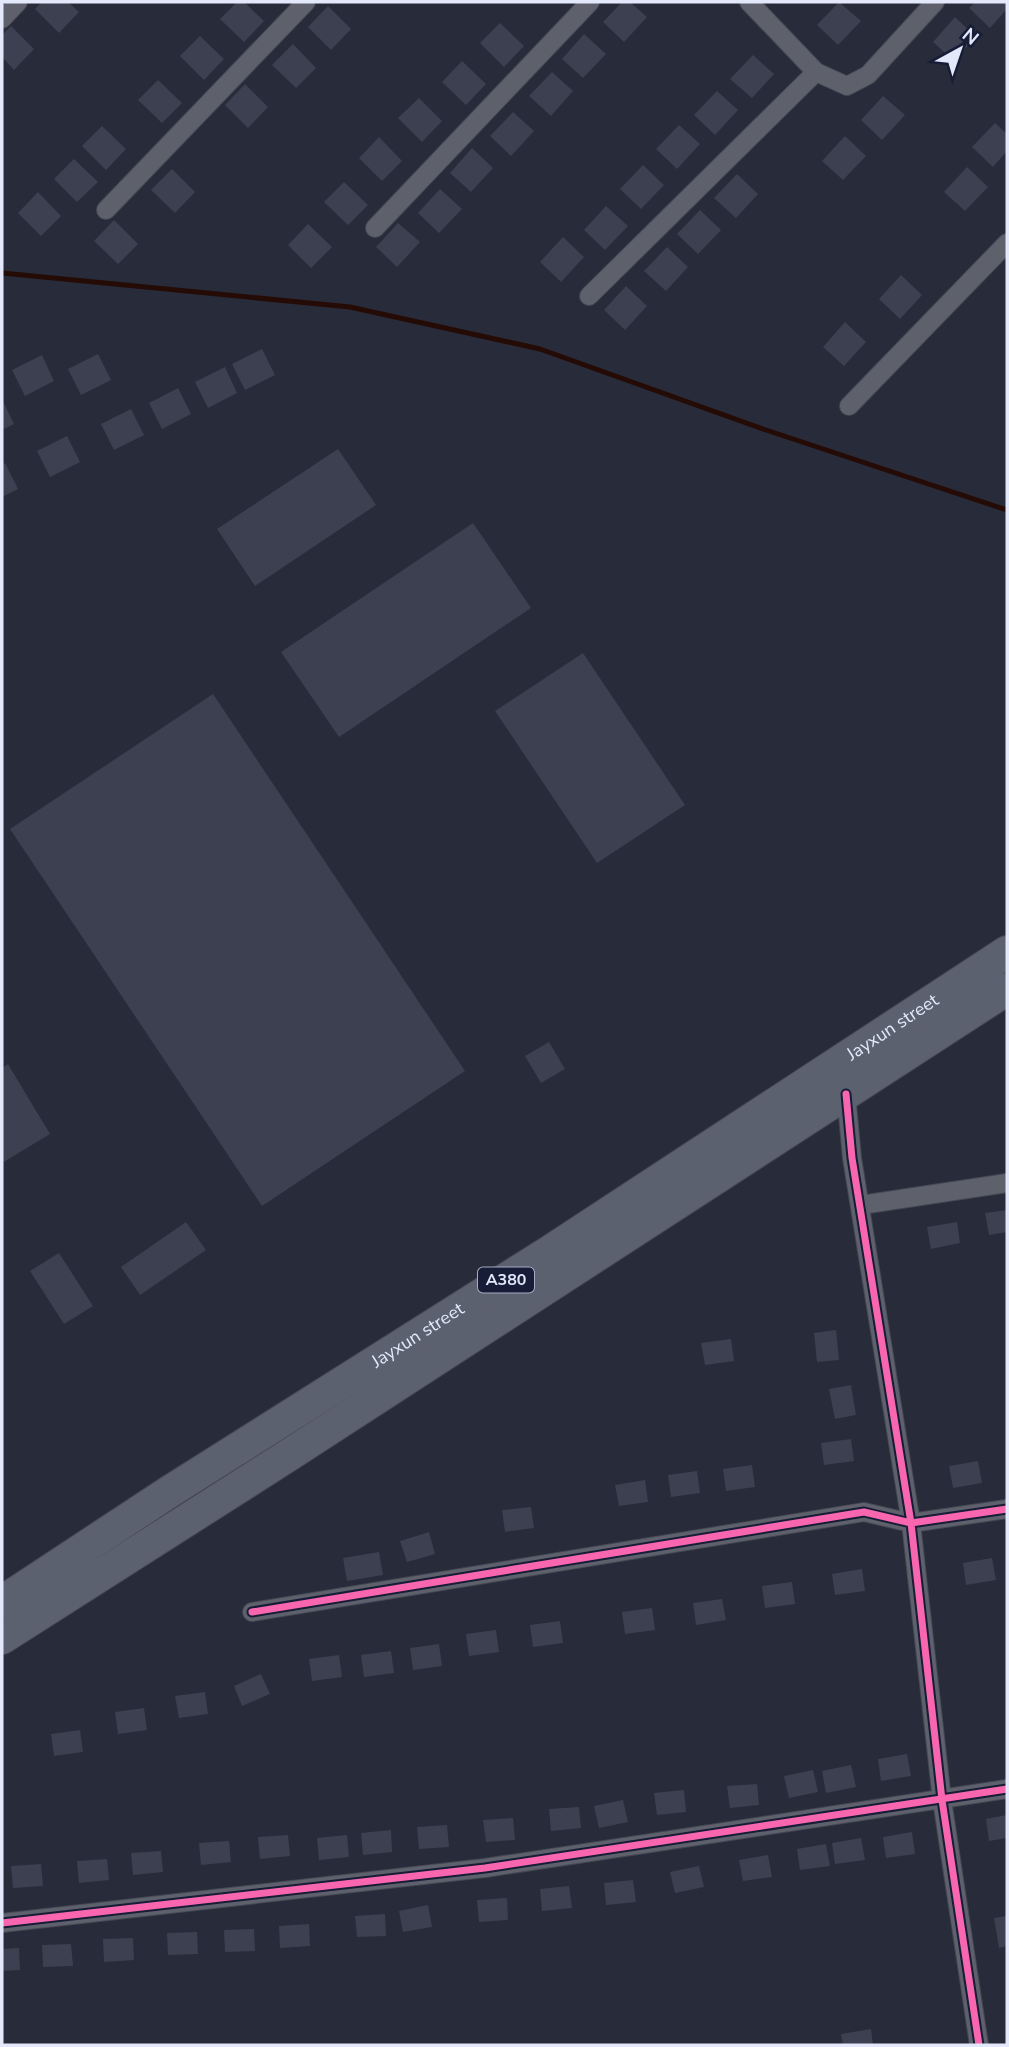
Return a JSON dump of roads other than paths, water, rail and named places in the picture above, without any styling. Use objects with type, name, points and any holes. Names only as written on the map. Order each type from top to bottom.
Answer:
[{"type":"highway","name":"Jayxun street","points":[[2,1602],[169,1492],[568,1240],[1007,952]]},
{"type":"highway","name":"Jayxun street","points":[[2,1639],[1007,989]]},
{"type":"street","points":[[2,19],[18,2]]},
{"type":"street","points":[[106,210],[306,2]]},
{"type":"street","points":[[375,228],[590,2]]},
{"type":"street","points":[[749,2],[816,72],[847,86],[868,75],[935,2]]},
{"type":"street","points":[[589,296],[816,72]]},
{"type":"street","points":[[849,406],[1007,243]]},
{"type":"street","points":[[846,1094],[852,1158],[911,1523],[942,1800],[979,2045]]},
{"type":"street","points":[[861,1205],[1007,1183]]},
{"type":"street","points":[[252,1612],[864,1512],[911,1523],[1007,1509]]},
{"type":"street","points":[[2,1923],[485,1868],[1007,1788]]},
{"type":"waterway","points":[[2,273],[350,307],[540,349],[766,430],[1007,510]]}]
